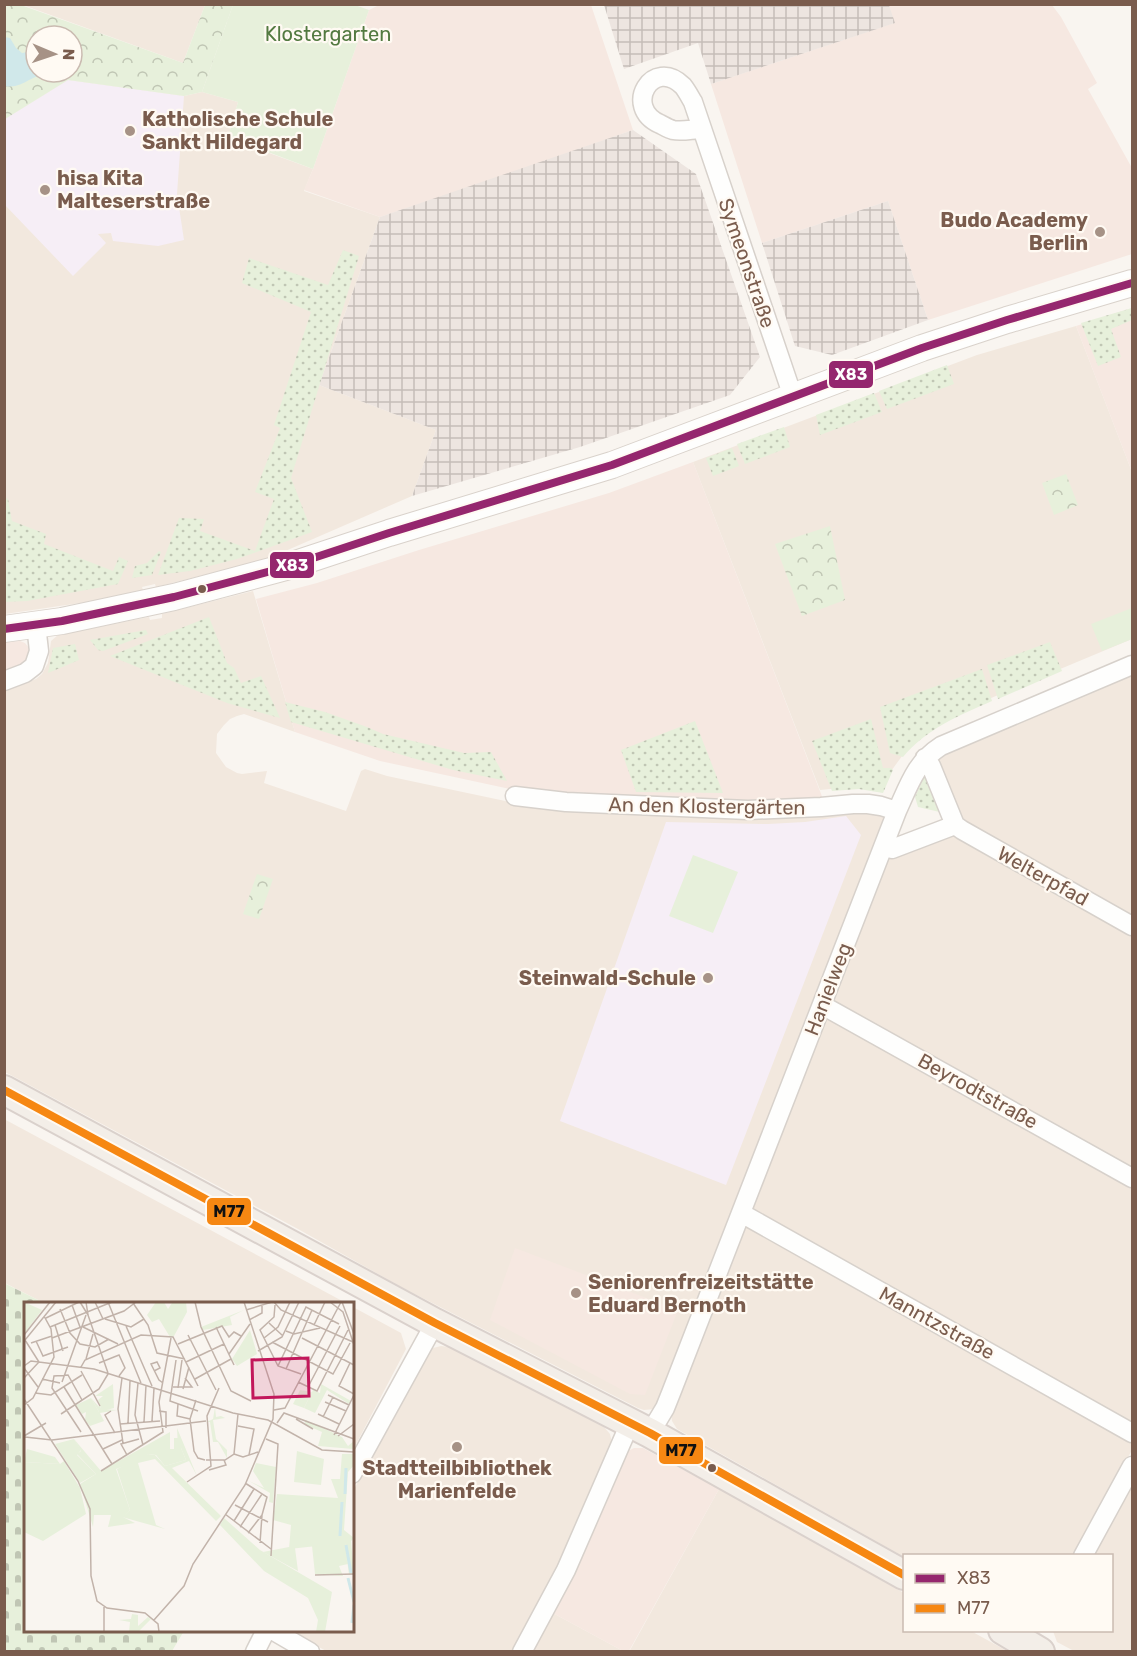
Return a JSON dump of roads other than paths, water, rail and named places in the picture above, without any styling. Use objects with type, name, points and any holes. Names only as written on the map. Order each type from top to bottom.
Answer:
[{"type":"main road","points":[[4,629],[36,625],[174,597],[276,570],[612,465],[922,348],[1132,283]]},
{"type":"main road","points":[[4,1090],[435,1323],[640,1428],[903,1574]]},
{"type":"main road","points":[[1007,1632],[1036,1645]]},
{"type":"street","name":"Symeonstraße","points":[[701,129],[793,397]]},
{"type":"street","points":[[4,681],[25,673],[34,666],[39,651],[36,625]]},
{"type":"street","name":"Hanielweg","points":[[522,1652],[640,1428],[665,1408],[897,811],[915,771],[925,758],[941,746],[1132,665]]},
{"type":"street","points":[[884,845],[892,849],[955,825],[931,765],[925,758]]},
{"type":"street","name":"An den Klostergärten","points":[[515,796],[566,802],[748,810],[868,804],[897,811]]},
{"type":"street","name":"Welterpfad","points":[[955,825],[1132,926]]},
{"type":"street","name":"Beyrodtstraße","points":[[822,1005],[1132,1178]]},
{"type":"street","name":"Manntzstraße","points":[[741,1213],[1132,1433]]},
{"type":"street","points":[[354,1470],[435,1323]]},
{"type":"street","points":[[1084,1554],[1132,1466]]},
{"type":"street","points":[[255,1652],[266,1632]]},
{"type":"street","points":[[275,1632],[310,1652]]},
{"type":"water","points":[[4,37],[10,38],[16,48],[24,53],[24,83],[17,86],[5,86]]},
{"type":"place","name":"Katholische Schule Sankt Hildegard","points":[[130,131]]},
{"type":"place","name":"hisa Kita Malteserstraße","points":[[45,190]]},
{"type":"place","name":"Budo Academy Berlin","points":[[1100,232]]},
{"type":"place","name":"Steinwald-Schule","points":[[708,978]]},
{"type":"place","name":"Seniorenfreizeitstätte Eduard Bernoth","points":[[576,1293]]},
{"type":"place","name":"Stadtteilbibliothek Marienfelde","points":[[457,1447]]},
{"type":"park label","name":"Klostergarten","points":[[328,34]]}]
